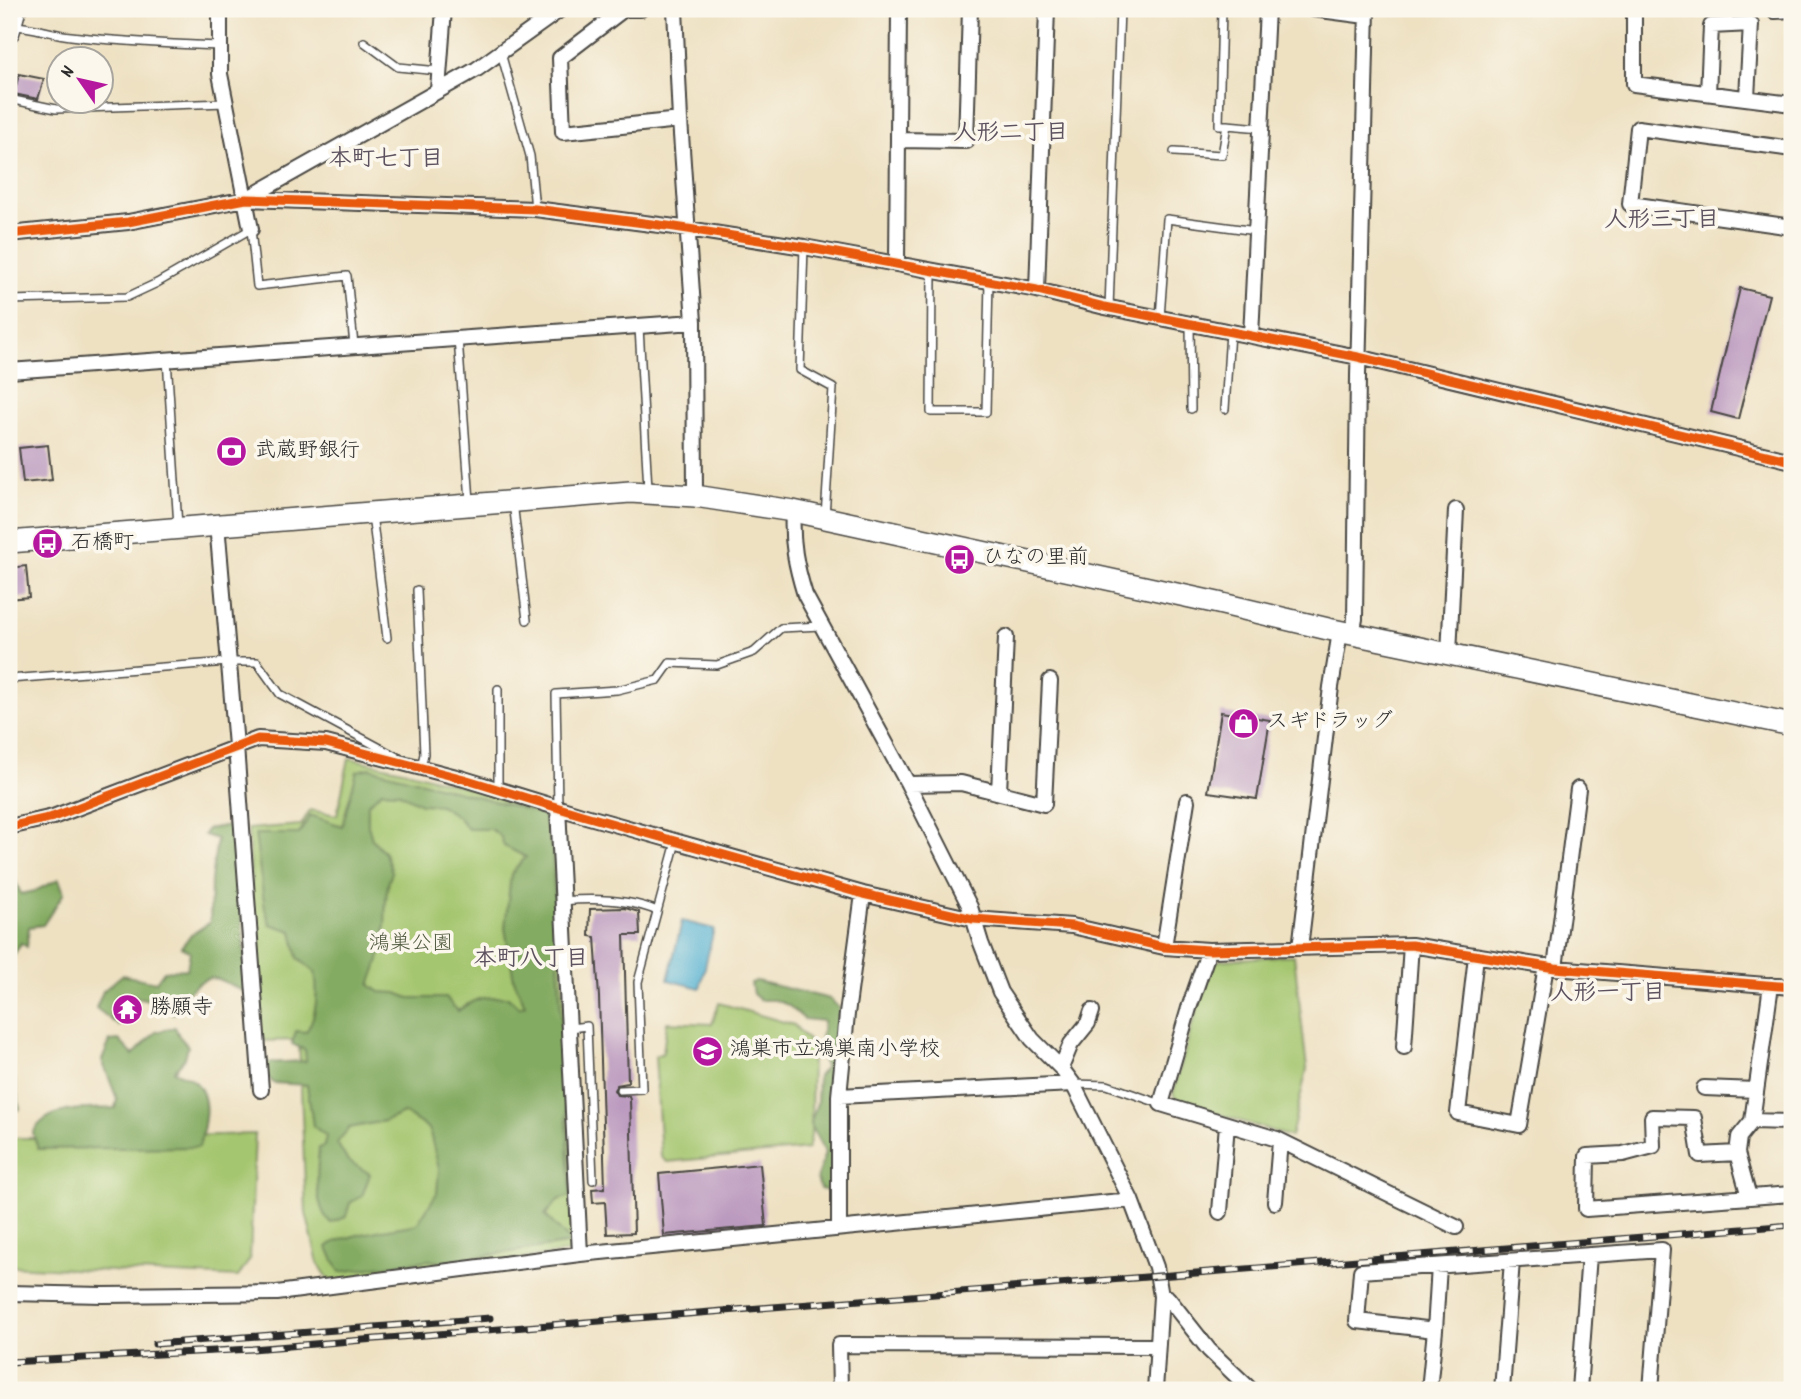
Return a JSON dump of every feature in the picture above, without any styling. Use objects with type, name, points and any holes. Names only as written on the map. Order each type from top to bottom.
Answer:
[{"type":"main road","points":[[9,542],[630,492],[695,496],[793,511],[1346,633],[1792,725]]},
{"type":"street","points":[[220,9],[220,74],[251,229]]},
{"type":"street","points":[[438,90],[444,9]]},
{"type":"street","points":[[246,198],[477,69],[543,15],[561,9]]},
{"type":"street","points":[[641,9],[624,9],[560,58],[563,132],[680,120]]},
{"type":"street","points":[[676,9],[680,120],[694,322],[695,496]]},
{"type":"street","points":[[897,264],[899,9]]},
{"type":"street","points":[[898,140],[966,141],[970,9]]},
{"type":"street","points":[[1037,290],[1047,9]]},
{"type":"street","points":[[1251,336],[1267,9]]},
{"type":"street","points":[[1300,948],[1331,687],[1346,633],[1355,619],[1367,12],[1313,9]]},
{"type":"street","points":[[1634,9],[1634,83],[1792,104]]},
{"type":"street","points":[[1774,9],[1792,10]]},
{"type":"street","points":[[1708,93],[1712,26],[1751,24],[1747,97]]},
{"type":"street","points":[[1792,149],[1638,128],[1630,204],[1792,227]]},
{"type":"street","points":[[9,234],[128,222],[246,198],[535,209],[804,247],[1037,290],[1160,318],[1359,357],[1661,425],[1792,461]]},
{"type":"street","points":[[9,370],[694,322]]},
{"type":"street","points":[[1449,654],[1457,510]]},
{"type":"street","points":[[793,511],[795,562],[805,595],[908,784],[970,907],[1000,992],[1032,1040],[1061,1068],[1073,1084],[1131,1200],[1156,1267],[1161,1296],[1155,1390]]},
{"type":"street","points":[[217,524],[261,1090]]},
{"type":"street","points":[[999,792],[1006,637]]},
{"type":"street","points":[[908,784],[961,783],[1044,804],[1050,681]]},
{"type":"street","points":[[9,827],[53,817],[258,739],[326,743],[498,789],[863,894],[973,919],[1072,926],[1164,947],[1209,950],[1411,945],[1550,967],[1792,988]]},
{"type":"street","points":[[1476,956],[1458,1113],[1519,1125],[1550,967],[1578,789]]},
{"type":"street","points":[[1164,947],[1188,801]]},
{"type":"street","points":[[558,807],[580,1254]]},
{"type":"street","points":[[839,1228],[839,1096],[863,894]]},
{"type":"street","points":[[1404,1047],[1411,945]]},
{"type":"street","points":[[1209,950],[1161,1104],[1280,1141],[1456,1227]]},
{"type":"street","points":[[1749,1197],[1737,1153],[1739,1137],[1752,1121],[1771,985]]},
{"type":"street","points":[[1061,1068],[1071,1044],[1088,1023],[1092,1011]]},
{"type":"street","points":[[839,1096],[1073,1084]]},
{"type":"street","points":[[1704,1088],[1756,1090]]},
{"type":"street","points":[[1737,1153],[1700,1155],[1693,1118],[1652,1117],[1653,1146],[1623,1154],[1587,1156],[1586,1209],[1792,1194]]},
{"type":"street","points":[[1752,1121],[1792,1122]]},
{"type":"street","points":[[1220,1212],[1227,1124]]},
{"type":"street","points":[[1275,1202],[1280,1141]]},
{"type":"street","points":[[9,1293],[277,1293],[580,1254],[1131,1200]]},
{"type":"street","points":[[1435,1330],[1357,1321],[1362,1272],[1662,1250],[1651,1390]]},
{"type":"street","points":[[1579,1390],[1589,1255]]},
{"type":"street","points":[[1503,1390],[1512,1261]]},
{"type":"street","points":[[1429,1390],[1438,1266]]},
{"type":"street","points":[[1161,1296],[1168,1298],[1209,1350],[1251,1390]]},
{"type":"street","points":[[840,1390],[839,1345],[1156,1346]]},
{"type":"lane","points":[[1110,307],[1120,9]]},
{"type":"lane","points":[[1222,9],[1219,125],[1261,128]]},
{"type":"lane","points":[[11,23],[58,35],[130,43],[219,46]]},
{"type":"lane","points":[[364,42],[398,67],[440,71]]},
{"type":"lane","points":[[501,52],[530,156],[535,209]]},
{"type":"lane","points":[[9,99],[56,109],[226,103]]},
{"type":"lane","points":[[1174,152],[1222,155],[1227,125]]},
{"type":"lane","points":[[1160,318],[1167,219],[1256,231]]},
{"type":"lane","points":[[9,300],[127,297],[157,283],[251,229],[257,286],[347,276],[354,345]]},
{"type":"lane","points":[[804,247],[800,370],[832,388],[824,518]]},
{"type":"lane","points":[[932,271],[931,412],[986,412],[989,281]]},
{"type":"lane","points":[[1190,324],[1191,409]]},
{"type":"lane","points":[[639,326],[648,493]]},
{"type":"lane","points":[[1225,409],[1230,331]]},
{"type":"lane","points":[[458,338],[470,506]]},
{"type":"lane","points":[[167,359],[178,528]]},
{"type":"lane","points":[[513,502],[527,620]]},
{"type":"lane","points":[[372,513],[387,638]]},
{"type":"lane","points":[[9,679],[257,662],[280,694],[413,766],[424,754],[417,590]]},
{"type":"lane","points":[[558,807],[556,694],[617,690],[658,680],[670,663],[717,666],[754,652],[781,628],[821,626]]},
{"type":"lane","points":[[498,689],[498,789]]},
{"type":"lane","points":[[620,1090],[642,1089],[638,982],[677,841]]},
{"type":"lane","points":[[563,901],[592,898],[643,905],[657,911]]},
{"type":"lane","points":[[570,1028],[587,1026],[593,1180]]},
{"type":"lane","points":[[1073,1084],[1107,1085],[1161,1104]]},
{"type":"green space","name":"鴻巣公園","points":[[349,758],[548,810],[555,831],[577,1251],[334,1287],[318,1263],[306,1213],[299,1040],[260,1041],[248,829],[301,825],[310,810],[337,815]]},
{"type":"green space","name":"鴻巣公園","points":[[370,768],[543,814],[552,852],[571,1196],[558,1200],[545,1215],[572,1243],[440,1262],[429,1260],[340,1272],[327,1247],[343,1239],[417,1224],[437,1193],[439,1169],[429,1129],[404,1113],[385,1121],[349,1128],[337,1143],[347,1160],[370,1174],[362,1196],[350,1203],[346,1217],[331,1223],[321,1207],[318,1188],[319,1148],[324,1146],[326,1136],[313,1126],[307,1085],[273,1083],[266,1074],[265,1063],[306,1061],[305,1050],[292,1044],[296,1031],[306,1032],[310,1025],[315,1010],[317,987],[315,972],[298,958],[292,931],[270,924],[265,909],[255,834],[299,834],[310,815],[342,826],[357,771]],"holes":[[[382,791],[398,792],[421,804],[440,805],[458,817],[468,829],[491,829],[501,837],[504,846],[526,857],[511,874],[505,928],[514,980],[525,1005],[519,1007],[508,997],[487,997],[470,1002],[458,1011],[446,998],[409,998],[397,993],[380,992],[370,985],[383,943],[386,896],[392,872],[385,853],[372,839],[368,825],[368,804]]]},
{"type":"green space","points":[[236,824],[247,993],[211,978],[198,983],[183,1000],[178,1012],[172,1014],[157,1002],[136,997],[119,1026],[96,1008],[103,991],[122,975],[156,982],[164,971],[187,969],[190,952],[181,947],[191,935],[210,922],[211,880],[217,839],[204,835],[207,829]]},
{"type":"green space","points":[[9,877],[14,878],[21,894],[35,891],[59,879],[64,893],[43,925],[29,927],[27,947],[21,943],[9,964]]},
{"type":"green space","points":[[1294,955],[1307,1069],[1291,1137],[1177,1101],[1173,1094],[1194,1018],[1214,962]]},
{"type":"green space","points":[[757,981],[830,999],[839,1008],[833,1192],[820,1189],[817,1178],[825,1152],[810,1125],[817,1103],[818,1076],[826,1067],[820,1051],[823,1021],[804,1019],[788,1005],[775,1000],[760,1000],[753,994],[751,983]]},
{"type":"green space","points":[[719,1003],[794,1025],[812,1045],[811,1136],[808,1149],[667,1162],[661,1157],[655,1056],[663,1053],[667,1022],[712,1024]]},
{"type":"green space","points":[[175,1027],[188,1046],[185,1058],[174,1071],[194,1081],[204,1095],[206,1112],[199,1147],[38,1149],[33,1133],[48,1117],[70,1110],[115,1108],[117,1099],[102,1060],[110,1041],[119,1040],[133,1055],[156,1032]]},
{"type":"green space","points":[[9,1051],[20,1109],[9,1113]]},
{"type":"green space","points":[[255,1134],[250,1259],[238,1277],[9,1266],[9,1138]]},
{"type":"water","points":[[682,921],[714,929],[700,988],[668,980]]},
{"type":"building","points":[[19,74],[44,79],[38,99],[14,94]]},
{"type":"building","points":[[1740,288],[1769,295],[1738,419],[1711,412]]},
{"type":"building","points":[[48,445],[52,480],[23,483],[19,448]]},
{"type":"building","points":[[26,566],[29,597],[9,599],[9,568]]},
{"type":"building","points":[[1221,712],[1270,720],[1257,799],[1208,792]]},
{"type":"building","points":[[625,908],[639,912],[640,935],[624,935],[628,1083],[617,1085],[614,1090],[617,1095],[629,1096],[630,1100],[634,1233],[607,1234],[605,1202],[593,1203],[592,1189],[605,1188],[599,997],[595,937],[589,936],[590,909]]},
{"type":"building","points":[[760,1164],[766,1226],[664,1235],[659,1174]]},
{"type":"railway","points":[[9,1362],[252,1349],[1792,1225]]},
{"type":"railway","points":[[155,1344],[490,1318]]},
{"type":"cycle path","points":[[9,234],[128,222],[246,199],[535,209],[804,247],[1037,290],[1105,307],[1358,357],[1792,461]]},
{"type":"cycle path","points":[[9,827],[53,817],[258,739],[326,743],[464,779],[863,894],[973,919],[1072,926],[1164,947],[1209,950],[1411,945],[1555,968],[1792,987]]},
{"type":"place","name":"武蔵野銀行","points":[[232,452]]},
{"type":"place","name":"石橋町","points":[[48,544]]},
{"type":"place","name":"ひなの里前","points":[[960,559]]},
{"type":"place","name":"スギドラッグ","points":[[1244,723]]},
{"type":"place","name":"勝願寺","points":[[127,1009]]},
{"type":"place","name":"鴻巣市立鴻巣南小学校","points":[[707,1051]]},
{"type":"district","name":"人形二丁目","points":[[1011,134]]},
{"type":"district","name":"本町七丁目","points":[[386,160]]},
{"type":"district","name":"人形三丁目","points":[[1662,221]]},
{"type":"district","name":"本町八丁目","points":[[531,960]]},
{"type":"district","name":"人形一丁目","points":[[1608,994]]}]
